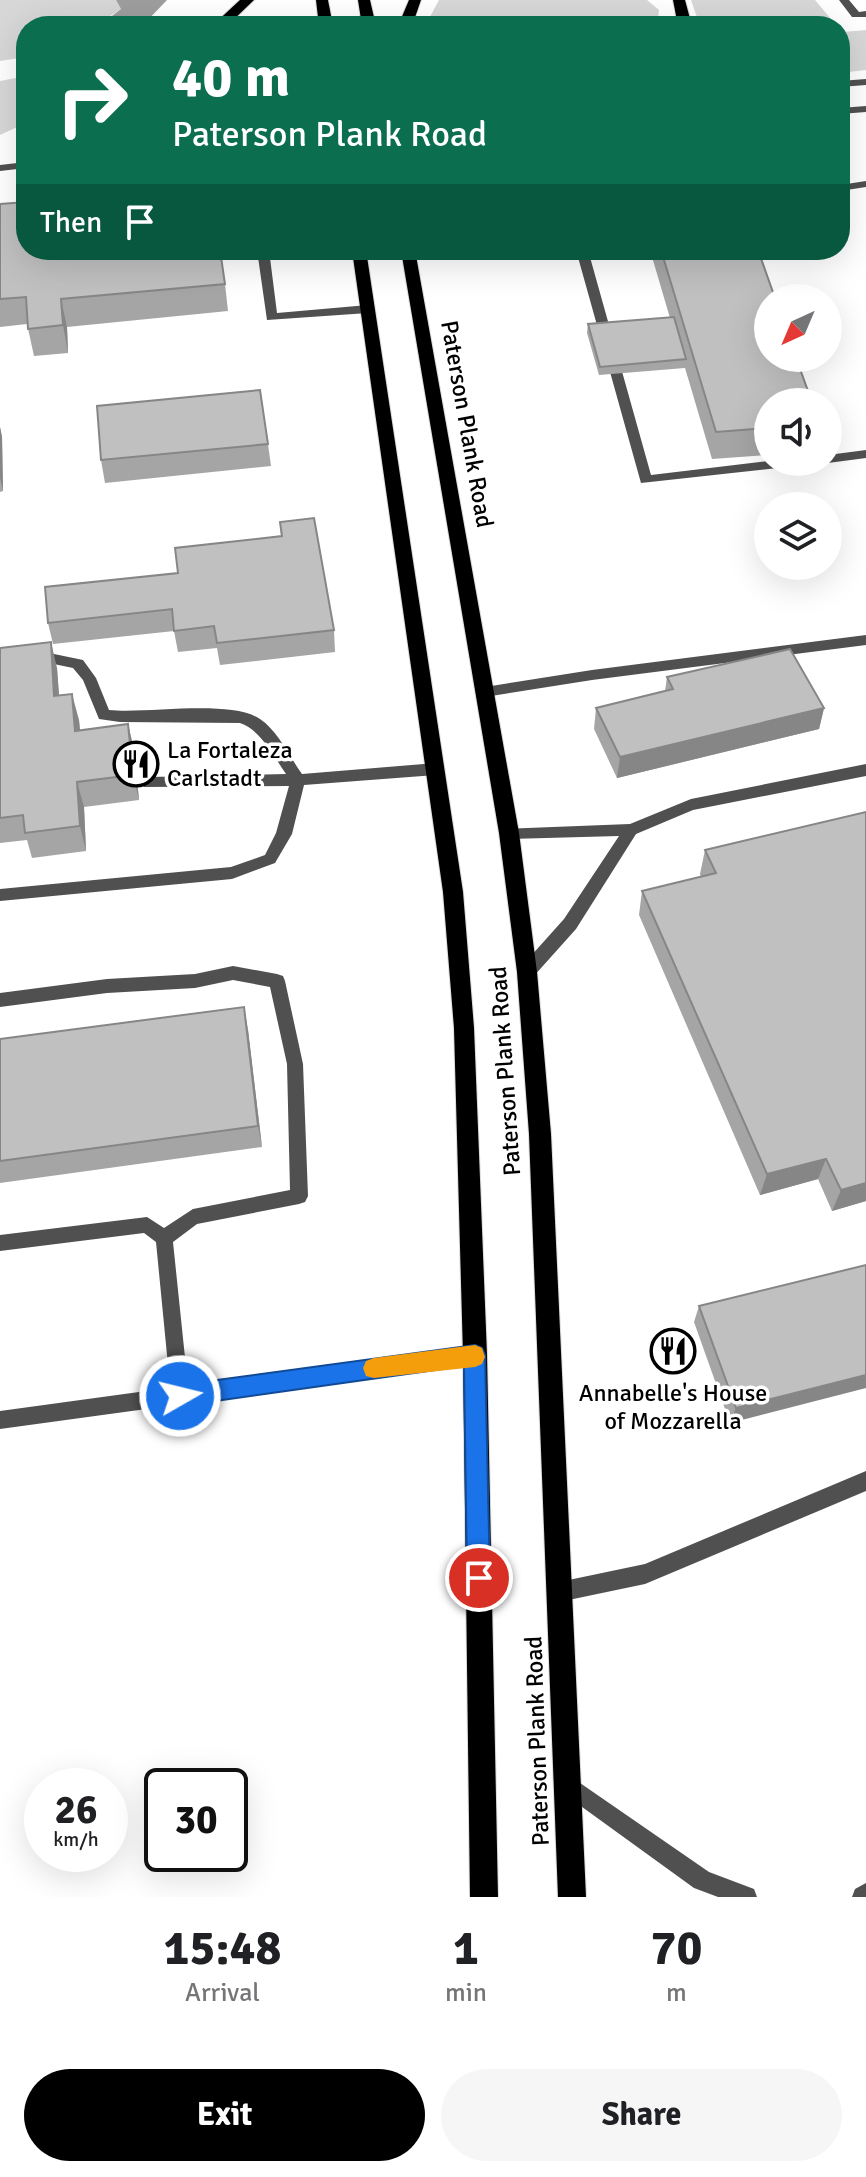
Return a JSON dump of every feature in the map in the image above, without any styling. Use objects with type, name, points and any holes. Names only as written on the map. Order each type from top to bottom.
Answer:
[{"type":"main road","points":[[230,16],[248,0]]},
{"type":"main road","name":"Paterson Plank Road","points":[[361,260],[453,892],[464,1028],[475,1355],[484,1897]]},
{"type":"main road","name":"Paterson Plank Road","points":[[410,260],[509,833],[527,972],[540,1134],[572,1897]]},
{"type":"street","points":[[844,0],[856,15],[866,14]]},
{"type":"street","points":[[264,260],[271,317],[368,309]]},
{"type":"street","points":[[585,260],[646,480],[754,467]]},
{"type":"street","points":[[842,457],[866,454]]},
{"type":"street","points":[[485,692],[866,640]]},
{"type":"street","points":[[0,655],[25,653],[78,664],[89,678],[104,715],[126,719],[234,716],[253,722],[298,780]]},
{"type":"street","points":[[149,783],[298,780],[436,769]]},
{"type":"street","points":[[509,833],[631,830],[691,805],[866,770]]},
{"type":"street","points":[[0,895],[232,873],[270,859],[284,834],[298,780]]},
{"type":"street","points":[[527,972],[570,924],[631,830]]},
{"type":"street","points":[[0,1000],[107,986],[195,981],[233,973],[277,981],[295,1064],[299,1196],[193,1217],[164,1238]]},
{"type":"street","points":[[0,1243],[147,1225],[164,1238],[180,1396]]},
{"type":"street","points":[[0,1420],[475,1355]]},
{"type":"street","points":[[559,1592],[645,1574],[866,1481]]},
{"type":"street","points":[[567,1784],[702,1880],[746,1897]]},
{"type":"shaded area","points":[[0,0],[116,0],[121,9],[110,16],[16,16],[16,59],[0,61]]},
{"type":"shaded area","points":[[116,0],[167,0],[152,16],[112,16],[121,9]]},
{"type":"shaded area","points":[[439,0],[647,0],[659,10],[658,16],[430,16]]},
{"type":"shaded area","points":[[691,0],[815,0],[829,16],[697,16]]},
{"type":"shaded area","points":[[866,30],[866,70],[850,72],[850,31]]},
{"type":"shaded area","points":[[16,78],[16,128],[0,135],[0,81]]},
{"type":"building","points":[[16,203],[16,260],[221,260],[225,284],[61,299],[63,325],[28,329],[26,297],[0,299],[0,204]]},
{"type":"building","points":[[664,260],[762,260],[770,284],[754,284],[754,372],[801,372],[807,388],[754,388],[754,429],[716,432]]},
{"type":"building","points":[[674,317],[686,359],[600,367],[588,324]]},
{"type":"building","points":[[260,390],[268,444],[101,460],[97,406]]},
{"type":"building","points":[[314,518],[334,630],[217,643],[214,626],[174,631],[172,609],[48,623],[45,587],[178,573],[175,548],[282,536],[280,522]]},
{"type":"building","points":[[51,642],[54,696],[72,694],[75,731],[128,724],[133,775],[77,782],[80,826],[25,833],[23,815],[0,818],[0,648]]},
{"type":"building","points":[[790,649],[824,708],[620,757],[596,708],[673,689],[667,677]]},
{"type":"building","points":[[866,812],[866,1183],[841,1190],[826,1159],[767,1174],[642,891],[716,873],[705,850]]},
{"type":"building","points":[[244,1007],[258,1126],[0,1161],[0,1039]]},
{"type":"building","points":[[866,1265],[866,1375],[736,1408],[699,1306]]},
{"type":"slow traffic","points":[[374,1368],[475,1357]]},
{"type":"place","name":"La Fortaleza Carlstadt","points":[[136,764]]},
{"type":"place","name":"Annabelle's House of Mozzarella","points":[[673,1351]]},
{"type":"route","points":[[180,1396],[475,1355],[479,1578]]}]
